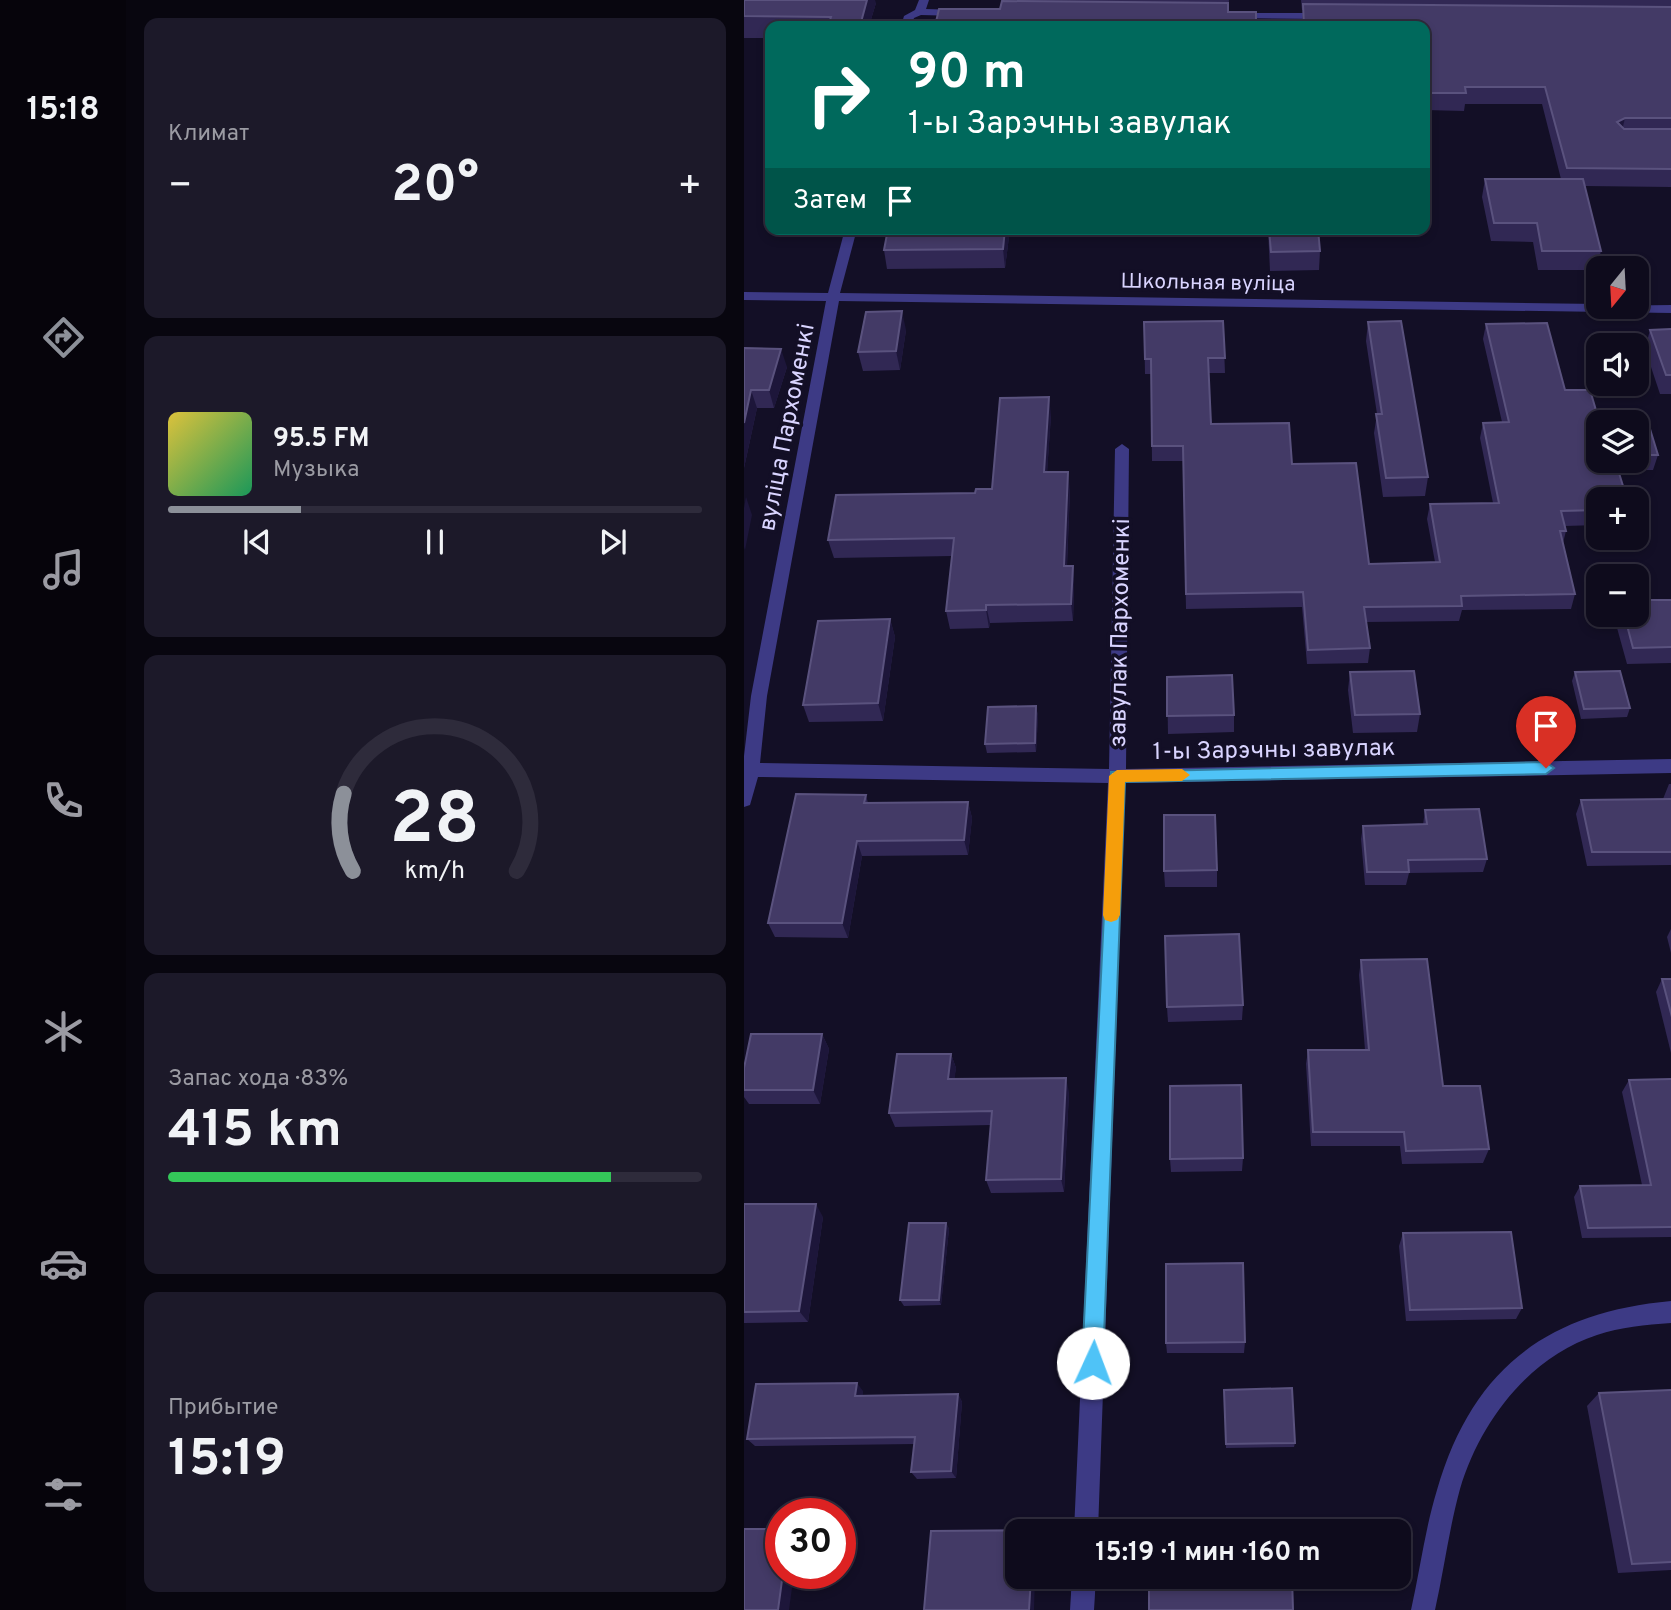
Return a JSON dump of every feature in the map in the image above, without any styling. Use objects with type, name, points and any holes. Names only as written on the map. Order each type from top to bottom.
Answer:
[{"type":"street","points":[[920,12],[924,0]]},
{"type":"street","points":[[907,21],[908,16],[920,12],[975,13]]},
{"type":"street","points":[[1218,15],[1336,16]]},
{"type":"street","name":"вуліца Пархоменкі","points":[[744,800],[751,770],[751,696],[833,297],[849,235]]},
{"type":"street","name":"Школьная вуліца","points":[[744,296],[1671,309]]},
{"type":"street","name":"завулак Пархоменкі","points":[[1086,1519],[1117,776],[1122,449]]},
{"type":"street","name":"1-ы Зарэчны завулак","points":[[751,770],[1117,776],[1671,766]]},
{"type":"street","points":[[1423,1610],[1441,1521],[1455,1471],[1475,1427],[1499,1391],[1524,1363],[1552,1342],[1585,1327],[1621,1318],[1671,1312]]},
{"type":"street","points":[[1082,1610],[1083,1589]]},
{"type":"building","points":[[744,0],[867,0],[861,21],[830,21],[831,17],[744,16]]},
{"type":"building","points":[[1002,1],[1228,3],[1228,12],[1256,12],[1256,21],[936,21],[939,9],[1000,9]]},
{"type":"building","points":[[1303,4],[1672,7],[1672,118],[1625,118],[1617,122],[1624,129],[1672,129],[1672,169],[1567,168],[1545,87],[1465,87],[1466,93],[1430,93],[1430,21],[1304,21]]},
{"type":"building","points":[[1485,179],[1583,179],[1601,251],[1542,251],[1537,223],[1494,223]]},
{"type":"building","points":[[887,235],[1004,235],[1003,249],[884,250]]},
{"type":"building","points":[[1270,235],[1319,235],[1320,251],[1271,252]]},
{"type":"building","points":[[902,311],[896,351],[858,352],[866,312]]},
{"type":"building","points":[[1223,321],[1225,358],[1208,358],[1211,424],[1289,423],[1292,464],[1356,463],[1369,564],[1440,562],[1430,504],[1499,503],[1483,423],[1509,422],[1486,324],[1547,323],[1565,390],[1586,390],[1586,396],[1592,396],[1596,410],[1586,410],[1586,473],[1619,473],[1623,487],[1586,487],[1586,510],[1561,511],[1566,531],[1560,531],[1575,594],[1461,596],[1462,606],[1364,607],[1370,648],[1308,650],[1303,592],[1186,594],[1183,446],[1152,446],[1151,359],[1145,359],[1144,322]]},
{"type":"building","points":[[1401,321],[1428,477],[1386,478],[1376,414],[1382,414],[1368,322]]},
{"type":"building","points":[[1672,329],[1672,375],[1666,375],[1650,330]]},
{"type":"building","points":[[744,348],[781,349],[769,390],[751,390],[744,423]]},
{"type":"building","points":[[1049,397],[1044,472],[1068,472],[1064,566],[1073,566],[1071,604],[986,605],[986,610],[946,611],[954,538],[828,540],[836,495],[975,493],[976,489],[992,489],[1000,398]]},
{"type":"building","points":[[1649,426],[1658,455],[1649,455]]},
{"type":"building","points":[[1649,600],[1672,600],[1672,647],[1633,648],[1627,627],[1649,627]]},
{"type":"building","points":[[890,619],[878,703],[803,705],[818,621]]},
{"type":"building","points":[[1414,671],[1420,714],[1355,715],[1350,672]]},
{"type":"building","points":[[1620,671],[1630,708],[1584,709],[1575,672]]},
{"type":"building","points":[[1232,675],[1234,715],[1167,716],[1167,677]]},
{"type":"building","points":[[1036,706],[1035,743],[985,744],[988,707]]},
{"type":"building","points":[[796,794],[866,795],[864,803],[968,802],[964,840],[857,841],[842,923],[768,923]]},
{"type":"building","points":[[1672,799],[1672,852],[1592,852],[1581,800]]},
{"type":"building","points":[[1479,809],[1487,859],[1408,860],[1409,872],[1367,872],[1363,826],[1427,824],[1425,810]]},
{"type":"building","points":[[1164,815],[1215,815],[1217,870],[1164,871]]},
{"type":"building","points":[[1239,934],[1243,1005],[1167,1007],[1165,936]]},
{"type":"building","points":[[1427,959],[1443,1086],[1480,1086],[1489,1149],[1406,1151],[1404,1132],[1313,1132],[1308,1050],[1369,1050],[1361,960]]},
{"type":"building","points":[[1662,979],[1672,979],[1672,1017]]},
{"type":"building","points":[[751,1034],[822,1034],[813,1090],[744,1090],[744,1068]]},
{"type":"building","points":[[897,1054],[951,1054],[948,1079],[1066,1078],[1061,1179],[986,1180],[992,1111],[889,1113]]},
{"type":"building","points":[[1672,1079],[1672,1227],[1588,1228],[1580,1186],[1651,1185],[1629,1080]]},
{"type":"building","points":[[1241,1085],[1243,1158],[1170,1159],[1170,1086]]},
{"type":"building","points":[[744,1204],[816,1204],[799,1311],[744,1312]]},
{"type":"building","points":[[909,1223],[946,1223],[939,1300],[900,1300]]},
{"type":"building","points":[[1511,1232],[1522,1308],[1410,1310],[1403,1233]]},
{"type":"building","points":[[1243,1263],[1245,1342],[1166,1343],[1166,1264]]},
{"type":"building","points":[[857,1383],[855,1396],[958,1394],[951,1471],[911,1472],[915,1437],[747,1439],[756,1384]]},
{"type":"building","points":[[1292,1388],[1295,1443],[1226,1444],[1224,1390]]},
{"type":"building","points":[[1672,1390],[1672,1562],[1632,1564],[1599,1393]]},
{"type":"building","points":[[744,1529],[765,1529],[765,1589],[781,1589],[778,1610],[744,1610]]},
{"type":"building","points":[[1005,1530],[1005,1589],[1030,1589],[1029,1610],[924,1610],[931,1531]]},
{"type":"building","points":[[1149,1589],[1292,1589],[1293,1610],[1149,1610]]},
{"type":"slow traffic","points":[[1111,915],[1117,776],[1182,775]]},
{"type":"route","points":[[1093,1363],[1117,776],[1546,768]]}]
